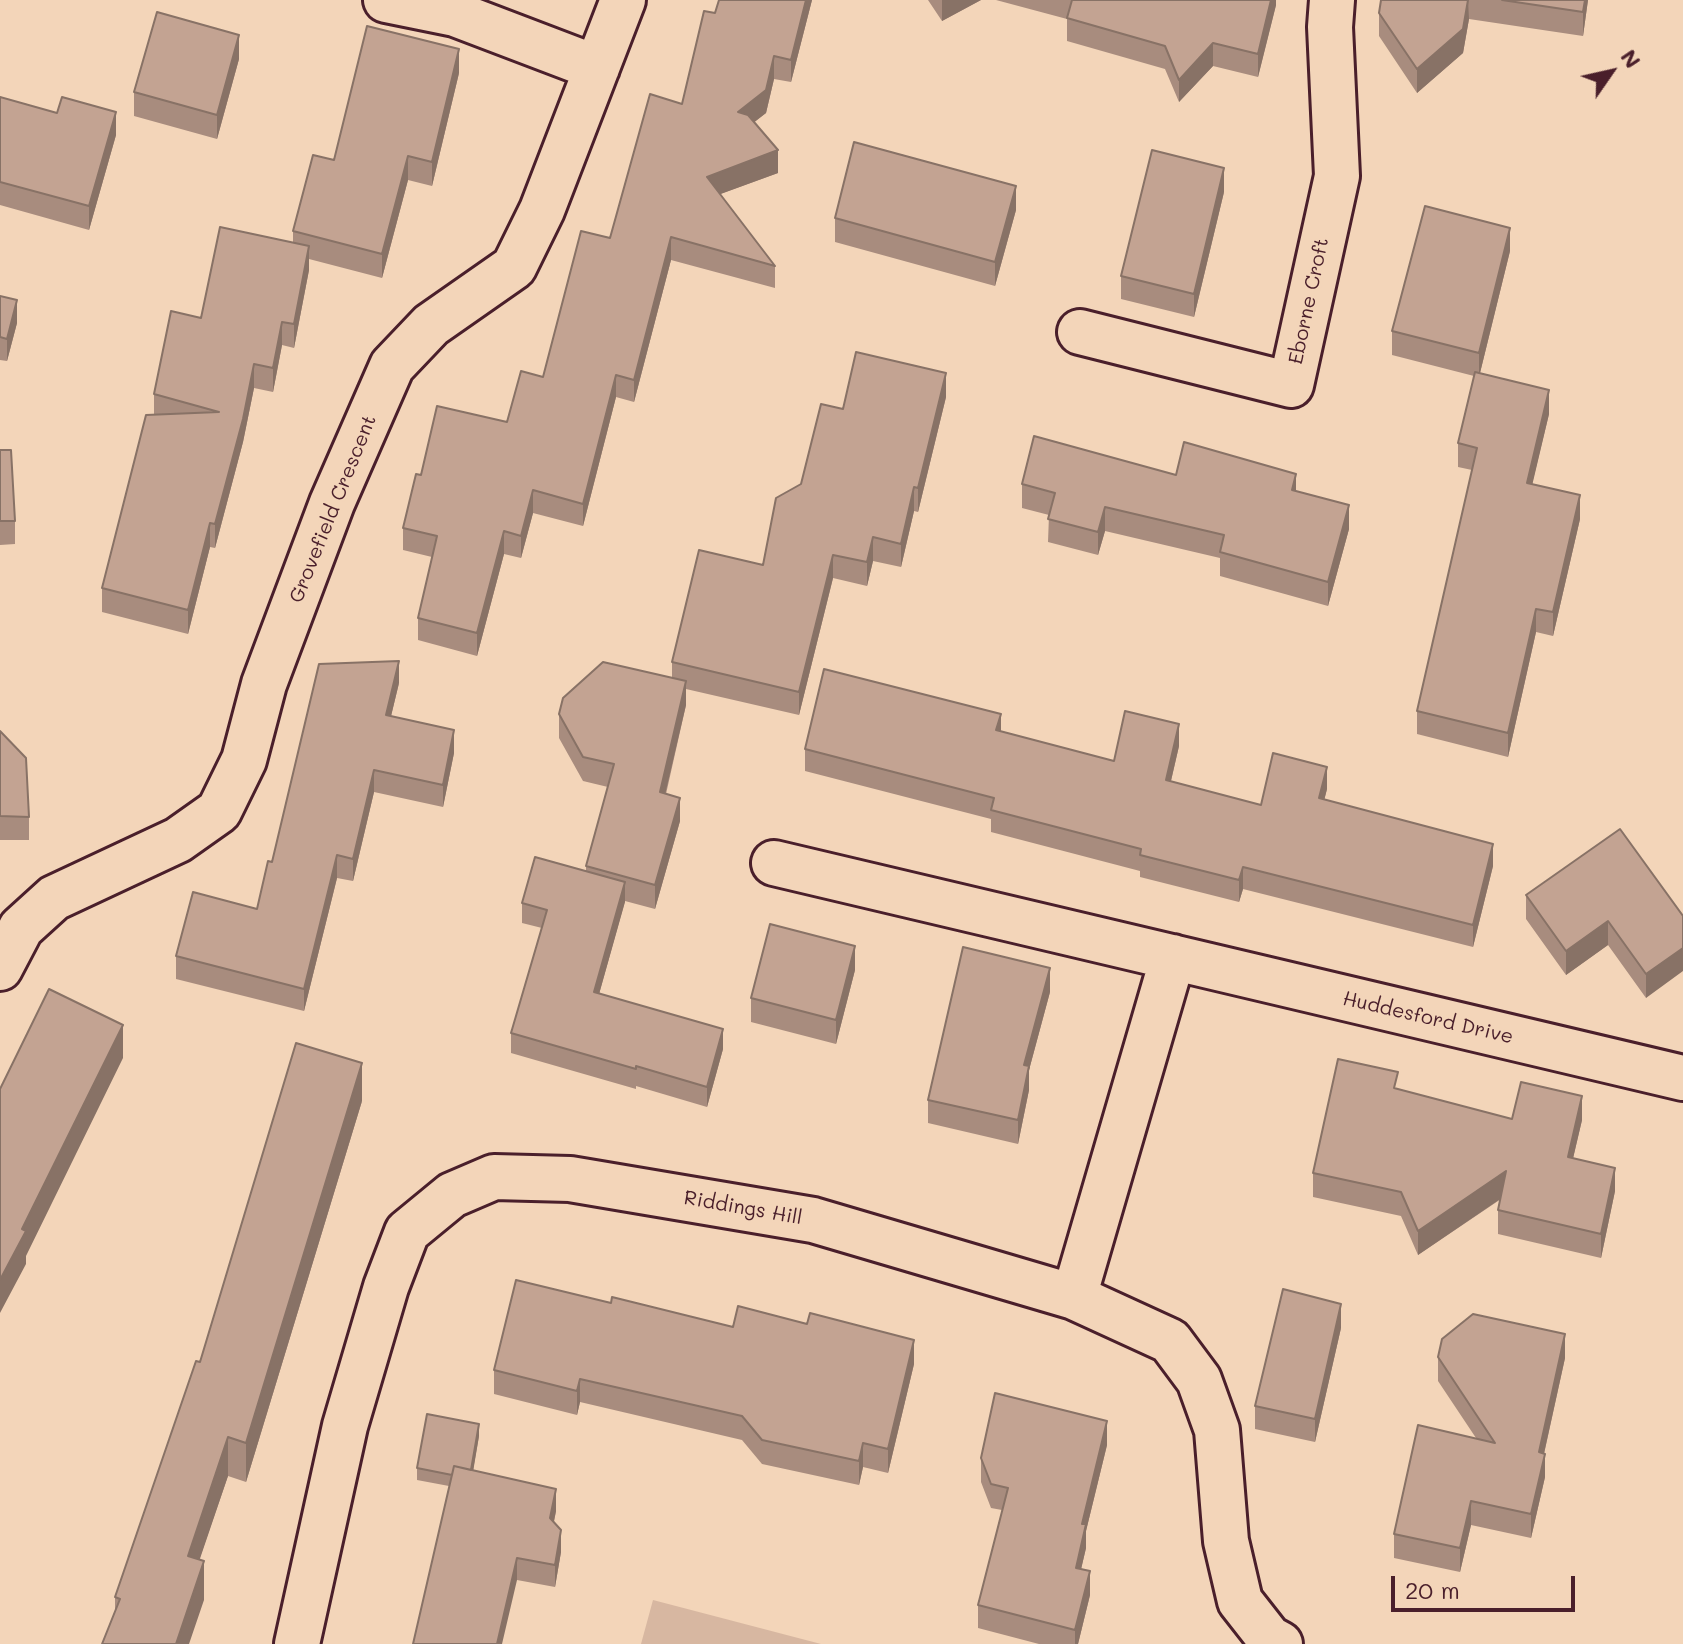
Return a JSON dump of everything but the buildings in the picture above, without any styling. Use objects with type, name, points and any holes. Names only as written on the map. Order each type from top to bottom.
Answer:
[{"type":"street","points":[[386,0],[455,14],[597,68]]},
{"type":"street","name":"Grovefield Crescent","points":[[0,968],[21,928],[54,898],[178,840],[219,811],[244,760],[264,684],[332,503],[392,366],[431,325],[514,267],[542,210],[623,0]]},
{"type":"street","name":"Eborne Croft","points":[[1080,332],[1291,385],[1337,176],[1330,27],[1332,0]]},
{"type":"street","name":"Huddesford Drive","points":[[774,863],[1683,1078]]},
{"type":"street","points":[[1074,1297],[1173,957]]},
{"type":"street","name":"Riddings Hill","points":[[297,1644],[345,1426],[386,1287],[407,1232],[452,1195],[494,1177],[570,1179],[813,1220],[1074,1297],[1170,1341],[1199,1380],[1217,1430],[1226,1541],[1240,1601],[1269,1638],[1280,1644]]},
{"type":"shaded area","points":[[653,1600],[821,1644],[641,1644]]}]
